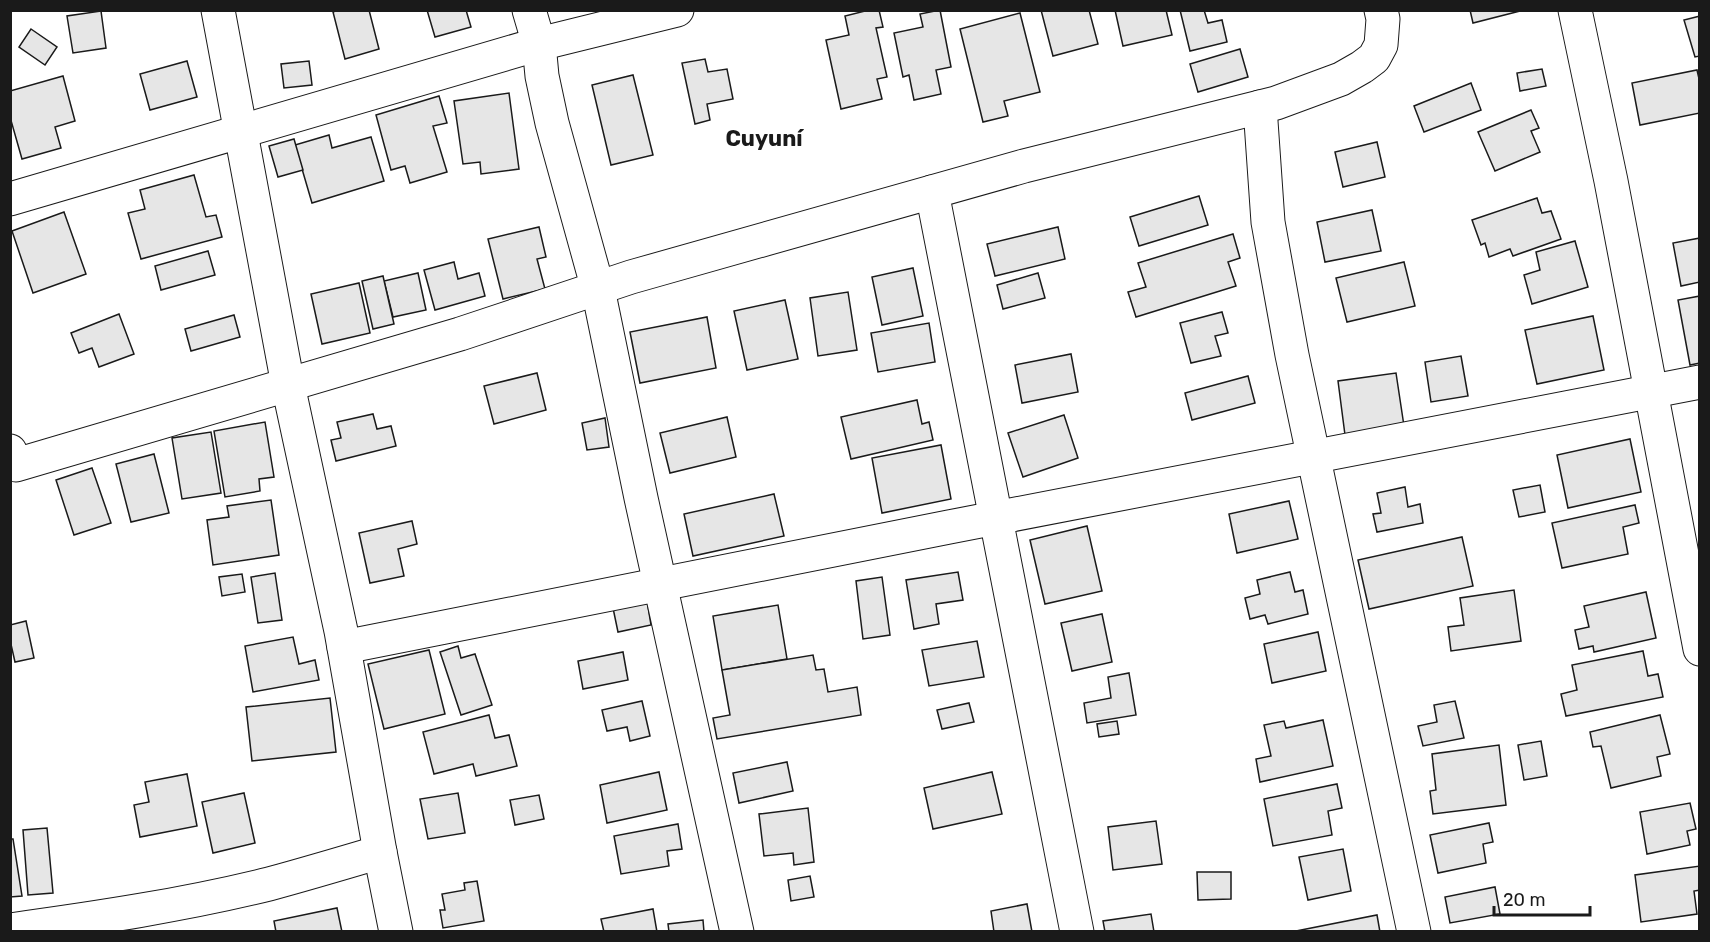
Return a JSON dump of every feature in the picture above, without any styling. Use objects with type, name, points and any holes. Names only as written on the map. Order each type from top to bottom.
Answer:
[{"type":"street","points":[[218,10],[288,385],[344,647],[396,932]]},
{"type":"street","points":[[529,10],[539,44],[542,76],[552,123],[598,289],[736,932]]},
{"type":"street","points":[[10,199],[539,44],[677,10]]},
{"type":"street","points":[[10,451],[16,465],[460,334],[643,274],[1024,166],[1260,107],[1341,79],[1374,58],[1381,45],[1383,25],[1381,10]]},
{"type":"street","points":[[1575,10],[1611,181],[1700,649]]},
{"type":"street","points":[[1260,107],[1268,222],[1292,355],[1414,932]]},
{"type":"street","points":[[932,192],[1077,932]]},
{"type":"street","points":[[344,647],[1700,382]]},
{"type":"street","points":[[10,930],[116,915],[212,897],[270,884],[380,852]]},
{"type":"building","points":[[369,10],[379,49],[345,59],[333,12]]},
{"type":"building","points":[[427,10],[466,10],[471,27],[435,37]]},
{"type":"building","points":[[879,10],[883,27],[876,28],[887,77],[877,79],[882,99],[841,109],[826,40],[849,35],[845,16]]},
{"type":"building","points":[[940,10],[951,67],[936,70],[941,94],[914,100],[909,75],[903,77],[894,33],[923,27],[920,14]]},
{"type":"building","points":[[1041,10],[1089,10],[1098,44],[1053,56]]},
{"type":"building","points":[[1115,10],[1166,10],[1172,35],[1123,46]]},
{"type":"building","points":[[1180,10],[1204,10],[1208,23],[1222,20],[1227,42],[1190,51]]},
{"type":"building","points":[[1470,10],[1524,10],[1473,23]]},
{"type":"building","points":[[101,11],[106,48],[73,53],[67,16]]},
{"type":"building","points":[[1020,13],[1040,92],[1004,101],[1008,116],[983,122],[960,29]]},
{"type":"building","points":[[1700,16],[1700,56],[1695,57],[1684,20]]},
{"type":"building","points":[[31,29],[57,47],[45,65],[19,47]]},
{"type":"building","points":[[1240,49],[1248,77],[1198,92],[1190,64]]},
{"type":"building","points":[[705,59],[708,72],[727,69],[733,99],[707,104],[710,120],[695,124],[682,63]]},
{"type":"building","points":[[187,61],[197,97],[150,110],[140,74]]},
{"type":"building","points":[[309,61],[312,85],[284,88],[281,64]]},
{"type":"building","points":[[1542,69],[1546,86],[1520,91],[1517,73]]},
{"type":"building","points":[[1697,70],[1700,83],[1700,113],[1640,125],[1632,83]]},
{"type":"building","points":[[633,75],[653,155],[611,165],[592,85]]},
{"type":"building","points":[[63,76],[75,121],[55,127],[61,148],[22,159],[10,117],[10,91]]},
{"type":"building","points":[[1471,83],[1481,110],[1424,132],[1414,106]]},
{"type":"building","points":[[509,93],[519,169],[481,174],[480,162],[463,164],[454,101]]},
{"type":"building","points":[[439,96],[447,123],[433,126],[447,172],[410,183],[405,166],[391,170],[376,115]]},
{"type":"building","points":[[1531,110],[1539,128],[1531,131],[1540,152],[1495,171],[1478,132]]},
{"type":"building","points":[[329,135],[332,148],[371,137],[384,181],[312,203],[295,145]]},
{"type":"building","points":[[294,139],[303,170],[278,177],[269,146]]},
{"type":"building","points":[[1377,142],[1385,177],[1343,187],[1335,152]]},
{"type":"building","points":[[194,175],[206,217],[216,215],[222,237],[141,259],[128,213],[145,209],[140,190]]},
{"type":"building","points":[[1199,196],[1208,225],[1139,246],[1130,217]]},
{"type":"building","points":[[1537,198],[1542,213],[1551,211],[1561,239],[1513,256],[1510,249],[1489,257],[1485,243],[1481,245],[1472,220]]},
{"type":"building","points":[[1372,210],[1381,251],[1325,262],[1317,222]]},
{"type":"building","points":[[64,212],[86,274],[33,293],[12,231]]},
{"type":"building","points":[[539,227],[546,257],[537,259],[545,289],[503,299],[488,239]]},
{"type":"building","points":[[1058,227],[1065,259],[995,276],[987,244]]},
{"type":"building","points":[[1233,234],[1240,258],[1228,262],[1236,286],[1136,317],[1128,292],[1146,287],[1138,263]]},
{"type":"building","points":[[1700,238],[1700,282],[1681,286],[1673,243]]},
{"type":"building","points":[[1575,241],[1588,287],[1532,304],[1524,275],[1540,270],[1536,252]]},
{"type":"building","points":[[208,251],[215,275],[161,290],[155,266]]},
{"type":"building","points":[[454,262],[458,279],[479,273],[485,296],[435,310],[424,270]]},
{"type":"building","points":[[1404,262],[1415,306],[1347,322],[1336,278]]},
{"type":"building","points":[[913,268],[923,316],[882,325],[872,277]]},
{"type":"building","points":[[418,273],[426,310],[393,317],[384,281]]},
{"type":"building","points":[[1038,273],[1045,298],[1003,309],[997,285]]},
{"type":"building","points":[[383,276],[394,324],[373,329],[362,281]]},
{"type":"building","points":[[359,283],[370,333],[322,344],[311,294]]},
{"type":"building","points":[[848,292],[857,350],[818,356],[810,298]]},
{"type":"building","points":[[1700,296],[1700,363],[1690,365],[1678,300]]},
{"type":"building","points":[[785,300],[798,359],[747,370],[734,311]]},
{"type":"building","points":[[1222,312],[1228,333],[1215,336],[1221,356],[1191,363],[1180,323]]},
{"type":"building","points":[[119,314],[134,354],[99,367],[92,348],[79,353],[71,333]]},
{"type":"building","points":[[234,315],[240,337],[191,351],[185,329]]},
{"type":"building","points":[[1593,316],[1604,370],[1537,384],[1525,330]]},
{"type":"building","points":[[707,317],[716,368],[640,383],[630,332]]},
{"type":"building","points":[[929,323],[935,362],[878,372],[871,333]]},
{"type":"building","points":[[1071,354],[1078,392],[1022,403],[1015,365]]},
{"type":"building","points":[[1461,356],[1468,396],[1431,402],[1425,362]]},
{"type":"building","points":[[537,373],[546,410],[494,424],[484,386]]},
{"type":"building","points":[[1396,373],[1404,426],[1345,435],[1338,381]]},
{"type":"building","points":[[1248,376],[1255,403],[1192,420],[1185,393]]},
{"type":"building","points":[[917,400],[922,424],[929,422],[933,440],[851,459],[841,417]]},
{"type":"building","points":[[373,414],[377,429],[391,426],[396,446],[336,461],[331,440],[341,438],[337,422]]},
{"type":"building","points":[[1064,415],[1078,458],[1023,477],[1008,433]]},
{"type":"building","points":[[727,417],[736,457],[670,473],[660,433]]},
{"type":"building","points":[[605,418],[609,447],[587,450],[582,423]]},
{"type":"building","points":[[265,422],[274,477],[259,479],[260,491],[225,497],[214,431]]},
{"type":"building","points":[[211,432],[221,493],[182,499],[172,438]]},
{"type":"building","points":[[1630,439],[1641,492],[1568,508],[1557,455]]},
{"type":"building","points":[[941,445],[951,499],[882,513],[872,458]]},
{"type":"building","points":[[154,454],[169,513],[131,522],[116,464]]},
{"type":"building","points":[[92,468],[111,523],[74,535],[56,480]]},
{"type":"building","points":[[1540,485],[1545,512],[1519,517],[1513,490]]},
{"type":"building","points":[[1405,487],[1408,507],[1420,504],[1423,523],[1377,532],[1373,514],[1381,513],[1377,493]]},
{"type":"building","points":[[774,494],[784,536],[693,556],[684,514]]},
{"type":"building","points":[[271,500],[279,555],[213,565],[207,520],[229,517],[227,506]]},
{"type":"building","points":[[1289,501],[1298,539],[1237,553],[1229,514]]},
{"type":"building","points":[[1635,505],[1639,523],[1623,527],[1628,554],[1562,568],[1552,523]]},
{"type":"building","points":[[412,521],[417,544],[398,549],[404,576],[370,583],[359,533]]},
{"type":"building","points":[[1087,526],[1102,591],[1045,604],[1030,540]]},
{"type":"building","points":[[1462,537],[1473,586],[1369,609],[1358,560]]},
{"type":"building","points":[[958,572],[963,600],[936,604],[939,624],[914,629],[906,580]]},
{"type":"building","points":[[1290,572],[1295,592],[1303,590],[1308,614],[1268,624],[1265,615],[1250,619],[1245,598],[1260,594],[1257,580]]},
{"type":"building","points":[[275,573],[282,620],[258,623],[251,577]]},
{"type":"building","points":[[242,574],[245,592],[222,596],[219,577]]},
{"type":"building","points":[[882,577],[890,635],[863,639],[856,581]]},
{"type":"building","points":[[1514,590],[1521,641],[1451,651],[1448,627],[1464,625],[1460,598]]},
{"type":"building","points":[[1646,592],[1656,638],[1594,652],[1593,646],[1579,649],[1575,630],[1589,627],[1584,606]]},
{"type":"building","points":[[647,601],[651,625],[618,632],[613,608]]},
{"type":"building","points":[[778,605],[787,659],[722,670],[713,616]]},
{"type":"building","points":[[1102,614],[1112,662],[1072,671],[1061,623]]},
{"type":"building","points":[[26,621],[34,658],[15,662],[10,640],[10,625]]},
{"type":"building","points":[[1318,632],[1326,671],[1272,683],[1264,644]]},
{"type":"building","points":[[293,637],[299,664],[315,660],[319,680],[253,692],[245,646]]},
{"type":"building","points":[[977,641],[984,677],[929,686],[922,650]]},
{"type":"building","points":[[458,646],[461,658],[475,654],[492,705],[461,715],[440,652]]},
{"type":"building","points":[[429,650],[445,714],[384,729],[368,664]]},
{"type":"building","points":[[1643,651],[1648,676],[1658,674],[1663,697],[1566,716],[1561,694],[1577,690],[1572,665]]},
{"type":"building","points":[[623,652],[628,680],[583,689],[578,661]]},
{"type":"building","points":[[813,655],[816,670],[824,669],[828,692],[857,687],[861,715],[717,739],[713,718],[730,715],[722,670]]},
{"type":"building","points":[[1129,673],[1136,715],[1087,723],[1084,703],[1111,698],[1108,677]]},
{"type":"building","points":[[330,698],[336,752],[252,761],[246,707]]},
{"type":"building","points":[[642,701],[650,736],[630,741],[627,727],[607,731],[602,710]]},
{"type":"building","points":[[1455,701],[1464,738],[1423,746],[1418,726],[1437,722],[1434,705]]},
{"type":"building","points":[[969,703],[974,722],[942,729],[937,710]]},
{"type":"building","points":[[489,715],[495,738],[509,735],[517,766],[476,776],[473,764],[434,774],[423,732]]},
{"type":"building","points":[[1660,715],[1670,754],[1657,757],[1661,776],[1611,788],[1601,746],[1593,747],[1590,732]]},
{"type":"building","points":[[1323,720],[1333,766],[1260,782],[1256,759],[1271,756],[1264,725],[1284,721],[1286,728]]},
{"type":"building","points":[[1117,721],[1119,734],[1099,737],[1097,724]]},
{"type":"building","points":[[1541,741],[1547,776],[1524,780],[1518,745]]},
{"type":"building","points":[[1499,745],[1506,805],[1433,814],[1430,791],[1436,790],[1432,754]]},
{"type":"building","points":[[787,762],[793,791],[739,803],[733,773]]},
{"type":"building","points":[[659,772],[667,810],[607,823],[600,785]]},
{"type":"building","points":[[992,772],[1002,814],[933,829],[924,788]]},
{"type":"building","points":[[187,774],[197,826],[140,837],[134,805],[149,802],[145,782]]},
{"type":"building","points":[[1337,784],[1342,808],[1328,811],[1332,835],[1273,846],[1264,799]]},
{"type":"building","points":[[244,793],[255,843],[213,853],[202,802]]},
{"type":"building","points":[[458,793],[465,833],[428,839],[420,799]]},
{"type":"building","points":[[539,795],[544,819],[515,825],[510,800]]},
{"type":"building","points":[[1690,803],[1696,829],[1687,831],[1690,845],[1647,854],[1640,812]]},
{"type":"building","points":[[808,808],[814,862],[794,865],[793,853],[764,856],[759,814]]},
{"type":"building","points":[[1156,821],[1162,864],[1113,870],[1108,827]]},
{"type":"building","points":[[1489,823],[1493,842],[1483,844],[1486,863],[1438,873],[1430,835]]},
{"type":"building","points":[[678,824],[682,849],[667,851],[669,866],[621,874],[614,836]]},
{"type":"building","points":[[47,828],[53,893],[28,895],[23,830]]},
{"type":"building","points":[[10,839],[13,839],[22,896],[10,897]]},
{"type":"building","points":[[1343,849],[1351,891],[1308,900],[1299,857]]},
{"type":"building","points":[[1700,866],[1700,890],[1694,891],[1697,914],[1641,922],[1635,875]]},
{"type":"building","points":[[1197,872],[1231,872],[1231,899],[1198,900]]},
{"type":"building","points":[[810,876],[814,897],[791,901],[788,880]]},
{"type":"building","points":[[477,881],[484,921],[443,928],[440,910],[445,910],[442,894],[465,890],[464,883]]},
{"type":"building","points":[[1495,887],[1500,914],[1450,923],[1445,897]]},
{"type":"building","points":[[1027,904],[1032,932],[994,932],[991,911]]},
{"type":"building","points":[[337,908],[342,932],[276,932],[274,921]]},
{"type":"building","points":[[653,909],[657,932],[604,932],[601,919]]},
{"type":"building","points":[[1151,914],[1154,932],[1105,932],[1103,921]]},
{"type":"building","points":[[1377,915],[1380,932],[1291,932]]},
{"type":"building","points":[[703,920],[704,932],[669,932],[668,924]]},
{"type":"district","name":"Cuyuní","points":[[764,138]]}]
